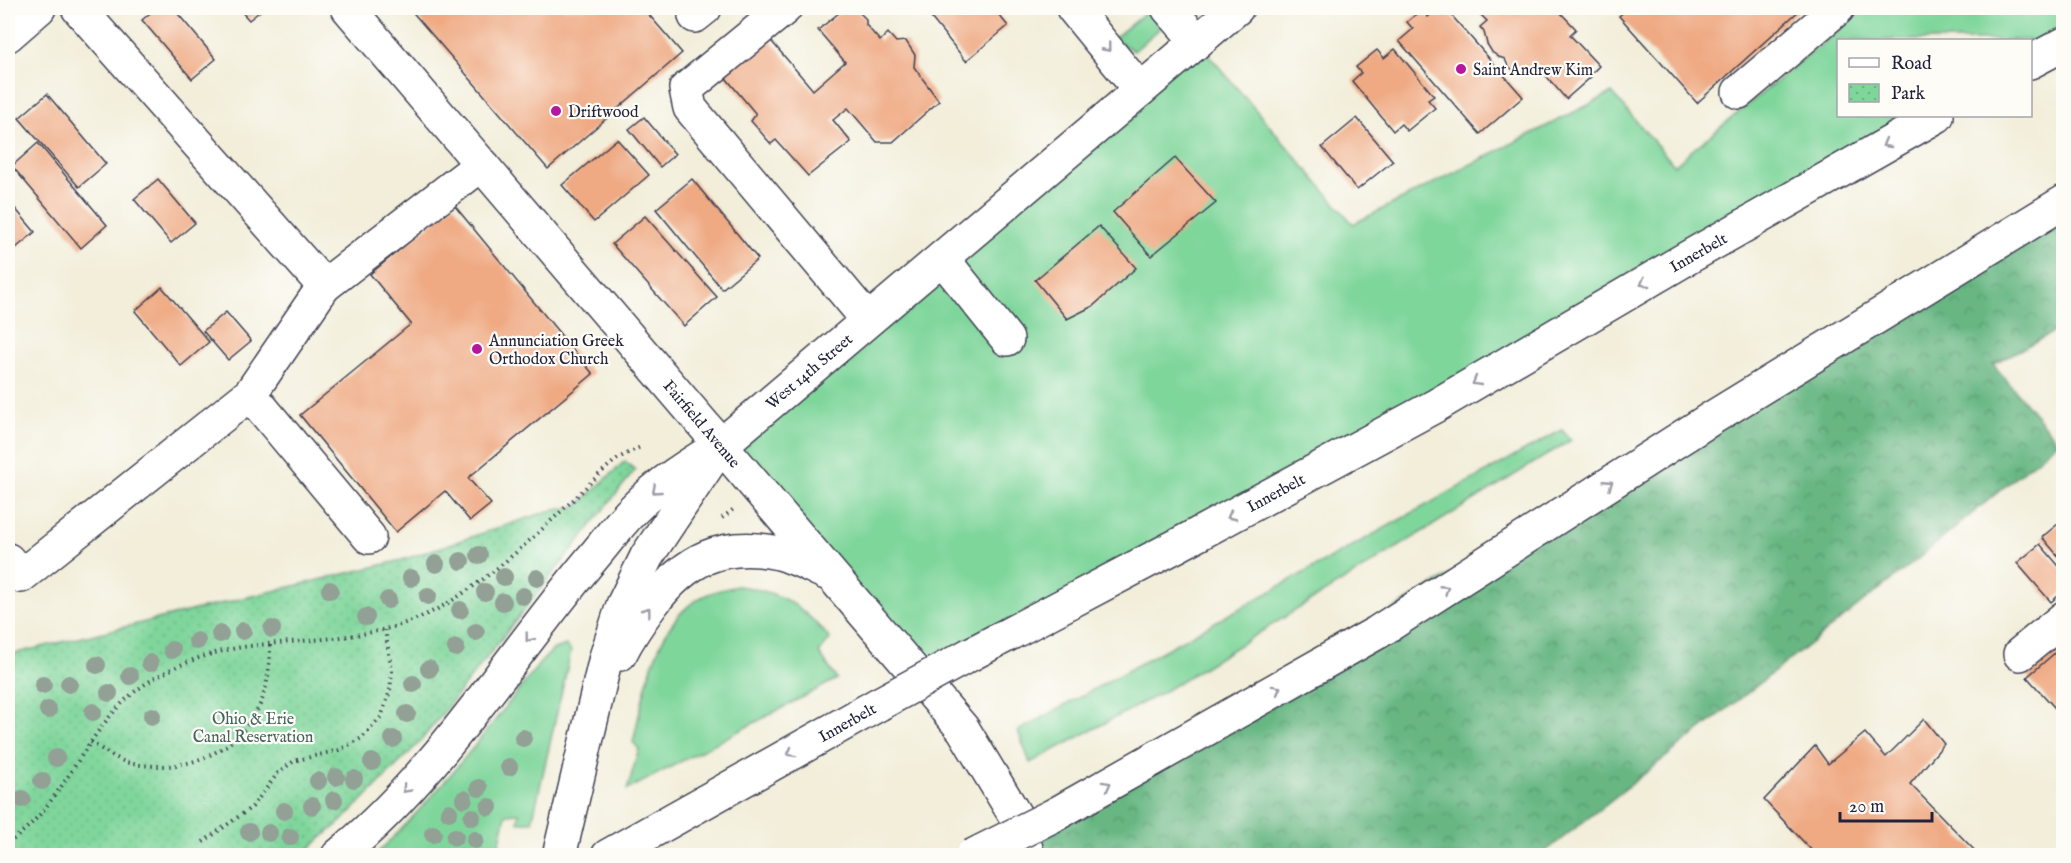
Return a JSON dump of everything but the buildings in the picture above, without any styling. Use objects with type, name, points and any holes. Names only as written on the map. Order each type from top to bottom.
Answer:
[{"type":"main road","points":[[8,35],[39,8]]},
{"type":"main road","points":[[78,8],[324,286]]},
{"type":"main road","name":"Fairfield Avenue","points":[[348,8],[963,729],[1018,820],[1028,855]]},
{"type":"main road","points":[[785,8],[686,89],[690,108],[868,320]]},
{"type":"main road","points":[[1073,8],[1140,90]]},
{"type":"main road","points":[[1168,8],[1197,41]]},
{"type":"main road","name":"West 14th Street","points":[[559,855],[606,657],[623,605],[647,556],[721,445],[1237,8]]},
{"type":"main road","points":[[1739,92],[1838,8]]},
{"type":"main road","points":[[2032,61],[2064,44]]},
{"type":"main road","name":"Innerbelt","points":[[609,855],[971,654],[1179,545],[1437,405],[1689,257],[1935,117]]},
{"type":"main road","points":[[8,560],[21,576],[250,394],[324,286],[482,164]]},
{"type":"main road","points":[[972,855],[1056,814],[1378,632],[1713,418],[2059,205]]},
{"type":"main road","points":[[942,258],[1007,339]]},
{"type":"main road","points":[[250,394],[369,537]]},
{"type":"main road","points":[[338,855],[392,804],[437,756],[575,579],[633,510],[672,475],[721,445]]},
{"type":"main road","points":[[582,760],[603,710],[619,655],[631,633],[668,583],[689,565],[727,550],[763,551],[781,554],[833,576]]},
{"type":"main road","points":[[2020,654],[2060,629]]},
{"type":"path","points":[[8,843],[42,814],[104,722],[125,700],[149,681],[192,660],[242,647],[313,641],[385,630],[426,615],[468,590],[539,532],[612,463],[643,446]]},
{"type":"path","points":[[719,521],[737,506]]},
{"type":"path","points":[[203,842],[252,807],[278,773],[294,761],[339,750],[362,738],[381,717],[390,691],[392,671],[385,630]]},
{"type":"path","points":[[91,742],[125,762],[176,766],[202,760],[239,735],[251,719],[262,700],[270,663],[270,645]]},
{"type":"green space","points":[[1151,8],[1159,29],[1134,51],[1113,39]]},
{"type":"green space","points":[[1866,8],[2063,8],[2063,47],[2032,64],[2032,39],[1837,39],[1837,117],[1935,117],[922,681],[721,445],[1197,41],[1353,224],[1612,93],[1674,165]]},
{"type":"green space","points":[[2063,202],[2063,327],[1993,364],[2058,442],[1913,563],[1541,855],[1028,856],[1056,814]]},
{"type":"green space","points":[[1562,430],[1571,440],[1165,691],[1030,763],[1018,731]]},
{"type":"green space","name":"Ohio & Erie Canal Reservation","points":[[625,461],[635,470],[419,743],[345,818],[302,855],[8,855],[8,655],[402,560],[549,511],[577,506]]},
{"type":"green space","points":[[737,586],[778,596],[810,617],[830,639],[819,653],[837,679],[627,790],[639,749],[633,742],[642,702],[654,659],[663,639],[674,621],[688,606],[710,593]]},
{"type":"green space","points":[[566,645],[571,651],[532,822],[518,822],[519,813],[506,814],[497,855],[375,855],[440,786],[540,663],[554,649]]},
{"type":"place","name":"Saint Andrew Kim","points":[[1461,69]]},
{"type":"place","name":"Driftwood","points":[[556,111]]},
{"type":"place","name":"Annunciation Greek Orthodox Church","points":[[477,349]]}]
